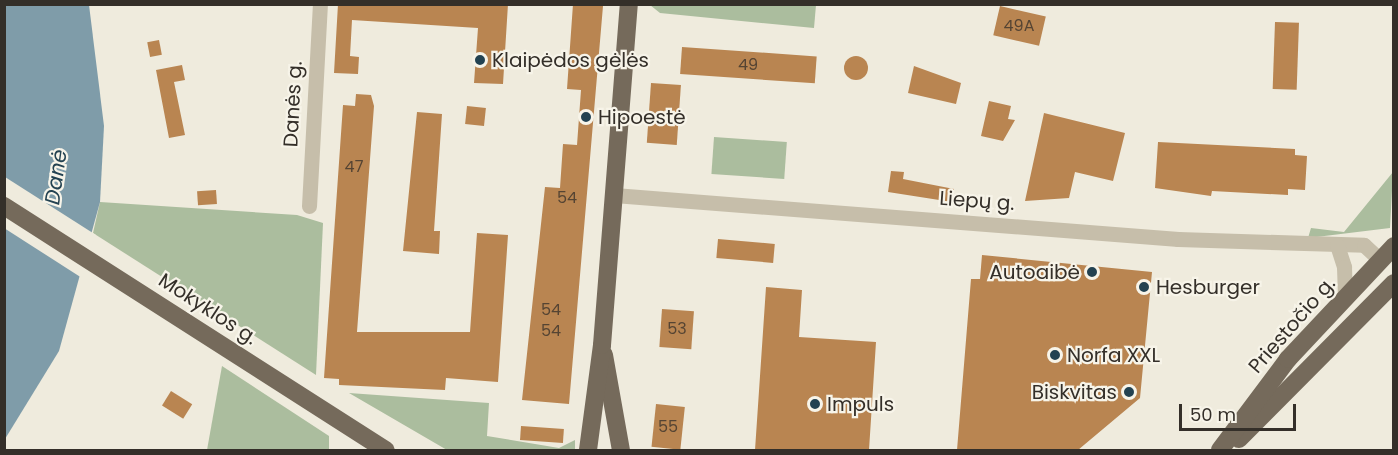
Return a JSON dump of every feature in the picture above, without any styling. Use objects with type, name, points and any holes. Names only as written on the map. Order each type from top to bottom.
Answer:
[{"type":"main road","points":[[588,450],[602,345],[629,4]]},
{"type":"main road","name":"Mokyklos g.","points":[[4,206],[386,450]]},
{"type":"main road","name":"Priestočio g.","points":[[1220,450],[1288,359],[1394,246]]},
{"type":"main road","points":[[1380,260],[1394,274]]},
{"type":"main road","name":"Priestočio g.","points":[[1227,450],[1394,283]]},
{"type":"main road","points":[[602,345],[621,450]]},
{"type":"street","name":"Danės g.","points":[[309,206],[320,4]]},
{"type":"street","name":"Liepų g.","points":[[614,195],[1178,239],[1364,245],[1380,260]]},
{"type":"street","points":[[1336,245],[1344,267],[1345,296]]},
{"type":"green space","points":[[650,5],[816,5],[814,28],[660,13]]},
{"type":"green space","points":[[714,137],[787,142],[784,179],[711,174]]},
{"type":"green space","points":[[1393,172],[1390,228],[1308,238],[1311,228],[1344,232]]},
{"type":"green space","points":[[100,202],[297,215],[323,223],[316,375],[93,233]]},
{"type":"green space","points":[[222,366],[329,436],[329,450],[207,450]]},
{"type":"green space","points":[[349,393],[489,403],[487,436],[559,448],[575,440],[575,450],[447,450]]},
{"type":"water","name":"Danė","points":[[5,5],[89,5],[104,126],[100,202],[59,351],[5,439]]},
{"type":"pier","points":[[5,177],[96,235],[82,278],[4,228]]},
{"type":"building","points":[[338,4],[508,4],[503,84],[474,83],[478,28],[352,20],[350,56],[359,57],[358,74],[334,73]]},
{"type":"building","points":[[573,4],[603,6],[569,404],[522,400],[545,187],[560,188],[563,144],[577,145],[581,90],[567,89]]},
{"type":"building","points":[[1000,6],[1046,17],[1039,46],[993,35]]},
{"type":"building","points":[[1275,22],[1299,23],[1297,90],[1273,89]]},
{"type":"building","points":[[159,40],[162,55],[150,57],[147,42]]},
{"type":"building","points":[[682,47],[817,56],[815,83],[680,74]]},
{"type":"building","points":[[856,56],[865,59],[868,68],[865,77],[856,80],[847,77],[844,68],[847,59]]},
{"type":"building","points":[[182,65],[185,80],[174,82],[185,135],[169,138],[156,70]]},
{"type":"building","points":[[914,66],[961,83],[956,104],[908,93]]},
{"type":"building","points":[[651,83],[681,85],[677,145],[647,143]]},
{"type":"building","points":[[356,94],[371,95],[374,106],[357,332],[470,332],[477,233],[508,235],[498,382],[446,378],[445,390],[339,385],[339,379],[324,378],[343,105],[355,106]]},
{"type":"building","points":[[989,101],[1011,106],[1008,119],[1015,120],[1003,141],[981,136]]},
{"type":"building","points":[[467,106],[486,108],[484,126],[465,124]]},
{"type":"building","points":[[417,112],[442,114],[434,231],[440,231],[439,254],[403,251]]},
{"type":"building","points":[[1044,113],[1125,133],[1113,181],[1075,172],[1069,198],[1025,201]]},
{"type":"building","points":[[1158,142],[1295,149],[1295,155],[1307,156],[1305,190],[1288,189],[1288,195],[1212,191],[1211,196],[1155,188]]},
{"type":"building","points":[[891,171],[904,172],[903,179],[954,189],[952,202],[888,192]]},
{"type":"building","points":[[216,190],[217,204],[198,205],[197,191]]},
{"type":"building","points":[[718,239],[775,244],[773,263],[716,258]]},
{"type":"building","name":"Norfa XXL","points":[[982,255],[1152,272],[1140,398],[1078,450],[957,450],[971,279],[980,279]]},
{"type":"building","name":"Impuls","points":[[766,287],[802,290],[799,337],[876,342],[869,450],[755,450]]},
{"type":"building","points":[[662,309],[694,311],[691,349],[659,347]]},
{"type":"building","points":[[171,391],[192,404],[183,419],[162,405]]},
{"type":"building","points":[[656,404],[685,407],[680,450],[652,447]]},
{"type":"building","points":[[521,426],[564,429],[563,443],[520,440]]},
{"type":"place","name":"Klaipėdos gėlės","points":[[480,60]]},
{"type":"place","name":"Hipoestė","points":[[586,117]]},
{"type":"place","name":"Autoaibė","points":[[1092,272]]},
{"type":"place","name":"Hesburger","points":[[1144,287]]},
{"type":"place","name":"Norfa XXL","points":[[1055,355]]},
{"type":"place","name":"Biskvitas","points":[[1129,392]]},
{"type":"place","name":"Impuls","points":[[815,404]]}]
